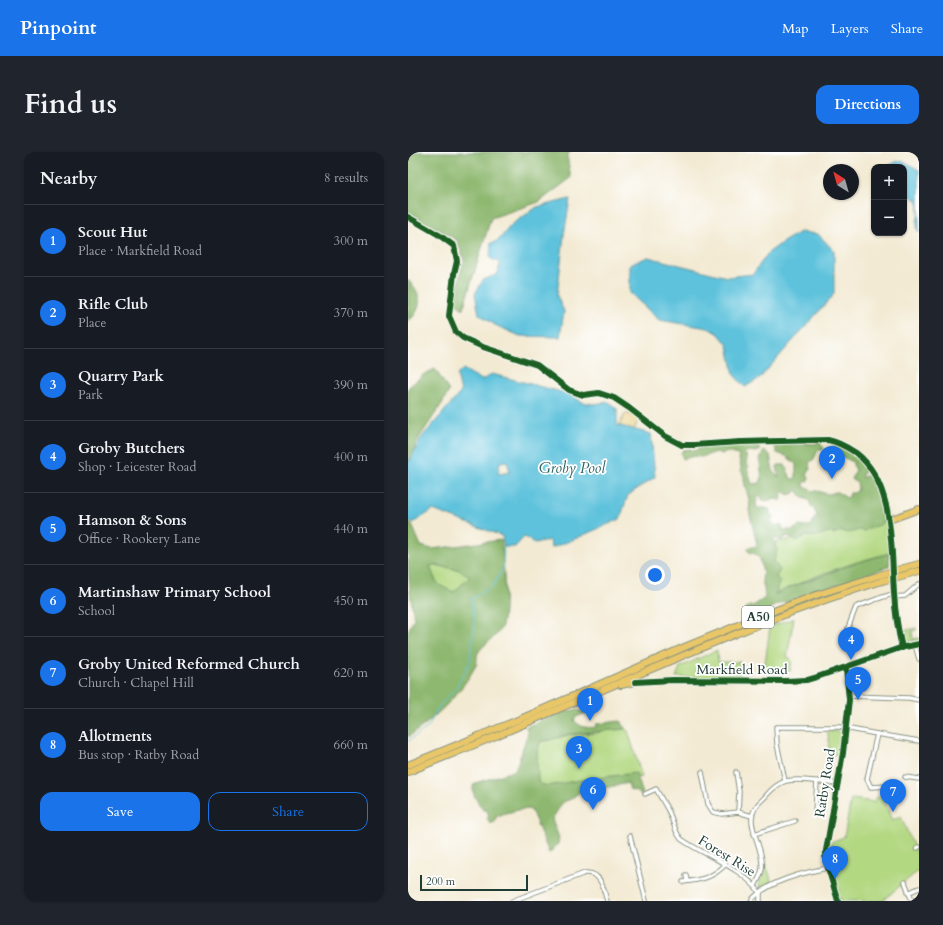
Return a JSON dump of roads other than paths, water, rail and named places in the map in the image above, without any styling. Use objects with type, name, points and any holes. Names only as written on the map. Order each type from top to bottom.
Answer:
[{"type":"highway","points":[[889,520],[919,509]]},
{"type":"highway","name":"Markfield Road","points":[[408,765],[525,717],[687,646],[763,615],[816,595],[905,571],[919,564]]},
{"type":"highway","name":"Markfield Road","points":[[905,571],[919,571]]},
{"type":"highway","name":"Markfield Road","points":[[408,772],[751,627],[881,578]]},
{"type":"highway","points":[[599,691],[635,682]]},
{"type":"street","points":[[408,217],[454,246],[457,261],[449,316],[456,332],[463,338],[483,347],[537,365],[557,381],[583,395],[599,393],[614,398],[665,436],[682,445],[823,440],[839,443],[858,455],[870,467],[884,498],[891,534],[894,596],[902,648]]},
{"type":"street","points":[[845,622],[849,626],[856,607],[877,600],[886,595],[905,596],[919,584]]},
{"type":"street","points":[[917,644],[919,659]]},
{"type":"street","name":"Markfield Road","points":[[635,682],[667,680],[796,681],[812,679],[917,644]]},
{"type":"street","name":"Ratby Road","points":[[838,901],[825,856],[846,728],[849,696],[846,668]]},
{"type":"street","points":[[849,696],[894,697],[919,700]]},
{"type":"street","points":[[785,781],[777,744],[776,727],[825,726],[846,728],[919,742]]},
{"type":"street","points":[[877,734],[867,779],[871,786],[889,786]]},
{"type":"street","points":[[702,772],[708,804],[712,812],[722,814],[738,812],[752,816]]},
{"type":"street","points":[[736,772],[739,792],[738,812]]},
{"type":"street","points":[[906,777],[919,779]]},
{"type":"street","points":[[755,886],[761,873],[762,865],[761,855],[754,834],[752,816],[757,805],[768,793],[785,781],[817,781],[838,784]]},
{"type":"street","points":[[815,813],[817,781]]},
{"type":"street","name":"Forest Rise","points":[[645,794],[656,789],[681,839],[741,875],[760,892]]},
{"type":"street","points":[[809,806],[815,806]]},
{"type":"street","points":[[754,834],[795,821]]},
{"type":"street","points":[[630,836],[646,901]]},
{"type":"street","points":[[686,876],[685,882],[700,880],[716,874],[725,865]]},
{"type":"street","points":[[751,901],[760,892],[788,878],[828,868]]},
{"type":"street","points":[[512,901],[585,873],[593,873],[599,877],[607,901]]},
{"type":"street","points":[[905,882],[912,901]]},
{"type":"street","points":[[908,893],[919,888]]},
{"type":"street","points":[[760,892],[760,901]]},
{"type":"water","points":[[898,161],[905,162],[919,170],[919,211],[918,201],[907,194],[907,164],[892,164]]},
{"type":"water","points":[[570,199],[557,296],[564,311],[560,337],[520,336],[495,325],[479,314],[475,294],[483,280],[498,274],[500,263],[490,258],[491,243],[498,241],[511,225],[537,207]]},
{"type":"water","points":[[919,211],[919,233],[917,225]]},
{"type":"water","points":[[800,232],[818,234],[834,251],[834,294],[760,378],[745,387],[734,375],[728,345],[718,333],[708,328],[659,320],[630,293],[630,264],[648,257],[727,277],[753,274],[768,253]]},
{"type":"water","name":"Groby Pool","points":[[463,369],[482,380],[492,374],[569,394],[582,402],[593,404],[609,402],[617,409],[617,425],[651,434],[655,477],[628,495],[620,519],[551,548],[550,540],[535,543],[524,537],[515,547],[504,547],[502,536],[433,510],[413,523],[408,521],[408,464],[422,437],[461,392],[457,375]],"holes":[[[507,461],[510,472],[498,474],[500,462]]]},
{"type":"waterway","points":[[408,741],[428,727],[440,705],[456,688],[469,664],[475,624],[471,599],[493,586],[503,569],[504,547]]},
{"type":"place","name":"Rifle Club","points":[[832,479]]},
{"type":"place","name":"Groby Butchers","points":[[851,660]]},
{"type":"place","name":"Hamson & Sons","points":[[858,700]]},
{"type":"place","name":"Scout Hut","points":[[590,721]]},
{"type":"place","name":"Quarry Park","points":[[579,769]]},
{"type":"place","name":"Martinshaw Primary School","points":[[593,810]]},
{"type":"place","name":"Groby United Reformed Church","points":[[893,812]]},
{"type":"place","name":"Allotments","points":[[835,879]]}]
